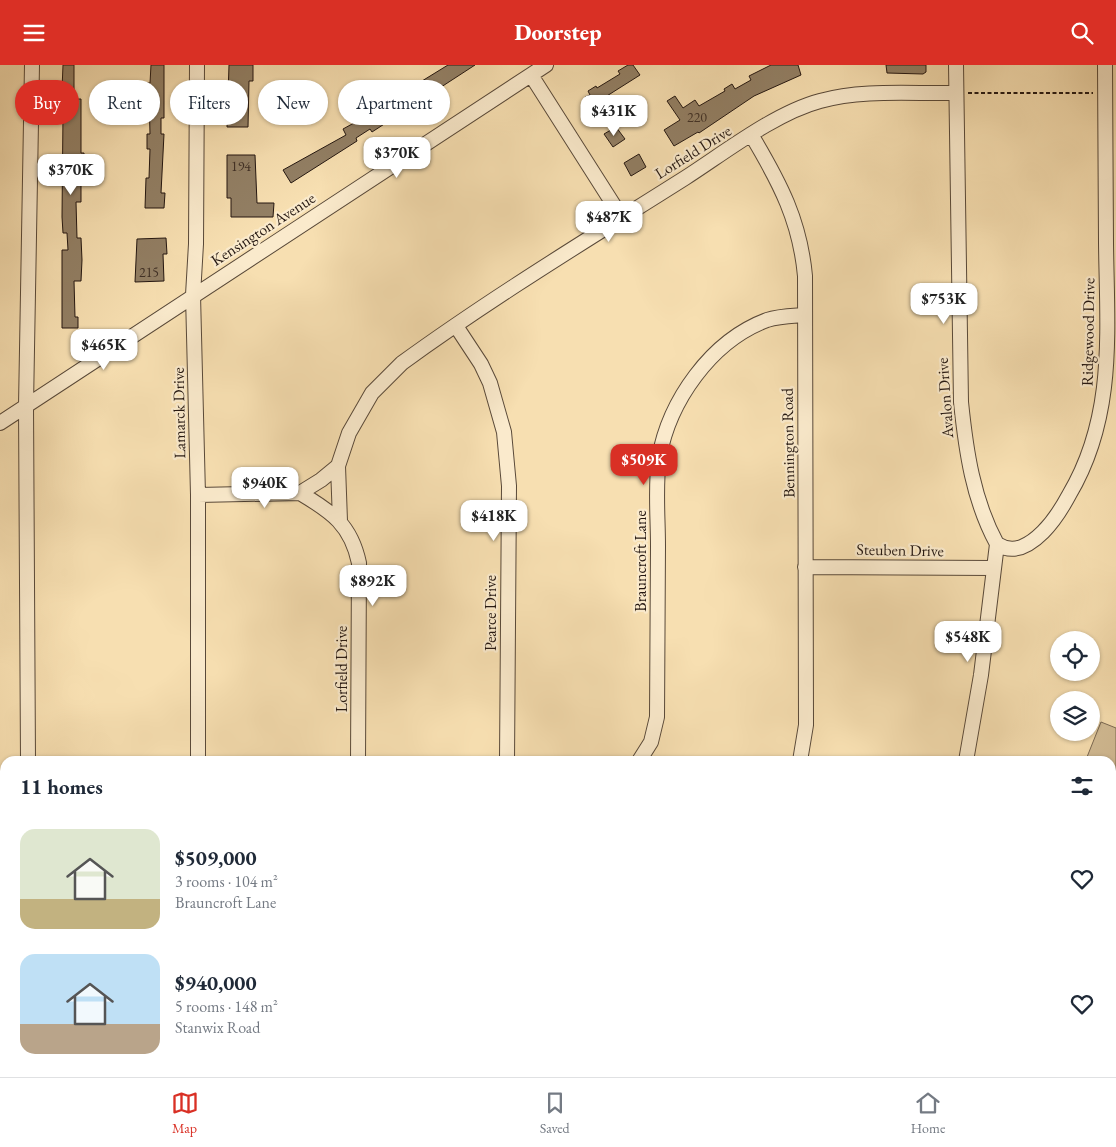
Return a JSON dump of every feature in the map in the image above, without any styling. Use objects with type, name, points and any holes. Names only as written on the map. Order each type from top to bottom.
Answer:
[{"type":"street","points":[[28,756],[26,406],[32,65]]},
{"type":"street","name":"Lamarck Drive","points":[[197,65],[196,244],[193,295],[198,495],[198,756]]},
{"type":"street","name":"Kensington Avenue","points":[[0,423],[546,65]]},
{"type":"street","name":"Avalon Drive","points":[[956,65],[961,402],[966,449],[977,494],[986,523],[997,544]]},
{"type":"street","name":"Ridgewood Drive","points":[[997,544],[1004,548],[1018,548],[1028,545],[1047,528],[1061,509],[1086,463],[1100,416],[1107,364],[1105,65]]},
{"type":"street","points":[[530,75],[622,218]]},
{"type":"street","name":"Lorfield Drive","points":[[340,521],[338,466],[349,433],[372,393],[402,363],[622,218],[752,136],[801,108],[834,98],[862,95],[956,93]]},
{"type":"street","name":"Bennington Road","points":[[752,136],[793,213],[798,231],[805,276],[806,725],[801,756]]},
{"type":"street","name":"Brauncroft Lane","points":[[643,756],[651,742],[657,717],[657,477],[663,444],[672,415],[686,388],[699,372],[739,336],[769,320],[805,315]]},
{"type":"street","name":"Pearce Drive","points":[[456,326],[481,364],[490,383],[504,433],[507,461],[507,756]]},
{"type":"street","points":[[198,495],[300,493],[321,481],[338,466]]},
{"type":"street","name":"Lorfield Drive","points":[[300,493],[328,509],[340,521],[351,538],[359,563],[358,756]]},
{"type":"street","points":[[967,756],[981,675],[997,544]]},
{"type":"street","name":"Steuben Drive","points":[[805,567],[994,568]]},
{"type":"path","points":[[956,93],[1105,93]]},
{"type":"shaded area","points":[[1101,722],[1116,728],[1116,756],[1087,756],[1093,741],[1100,741]]},
{"type":"building","points":[[63,65],[74,65],[74,80],[62,80]]},
{"type":"building","points":[[151,65],[164,65],[164,118],[161,118],[161,134],[164,134],[161,193],[165,193],[164,208],[145,208],[146,178],[149,178],[150,149],[147,149],[147,134],[150,134],[150,125],[160,125],[160,80],[150,80]]},
{"type":"building","points":[[229,65],[253,65],[253,81],[249,81],[248,127],[227,127],[227,125],[248,125],[248,80],[229,80]]},
{"type":"building","points":[[448,65],[475,65],[450,81],[424,80]]},
{"type":"building","points":[[628,65],[633,65],[640,75],[591,106],[585,97],[590,95],[588,91],[596,86],[597,88],[620,74],[618,71]]},
{"type":"building","points":[[771,65],[798,65],[801,75],[754,96],[699,133],[674,146],[664,130],[680,120],[667,101],[675,96],[683,108],[695,100],[699,106],[725,91],[724,89],[732,84],[735,89],[751,80],[749,76]]},
{"type":"building","points":[[886,65],[926,65],[926,72],[923,74],[887,73]]},
{"type":"building","points":[[79,99],[81,99],[81,153],[84,153],[84,162],[77,162],[77,185],[81,185],[81,202],[76,202],[77,238],[81,238],[82,260],[81,281],[74,281],[75,317],[78,317],[78,328],[62,328],[62,250],[68,250],[67,233],[63,233],[63,125],[79,125]]},
{"type":"building","points":[[350,125],[383,125],[372,132],[370,129],[356,138],[357,141],[291,183],[283,170],[346,135],[343,129]]},
{"type":"building","points":[[616,127],[625,139],[613,147],[604,134]]},
{"type":"building","points":[[639,154],[646,167],[631,176],[624,163]]},
{"type":"building","points":[[227,155],[255,155],[257,203],[274,203],[273,217],[231,217],[231,198],[227,198]]},
{"type":"building","points":[[166,238],[167,254],[163,254],[164,281],[135,282],[137,239]]}]
